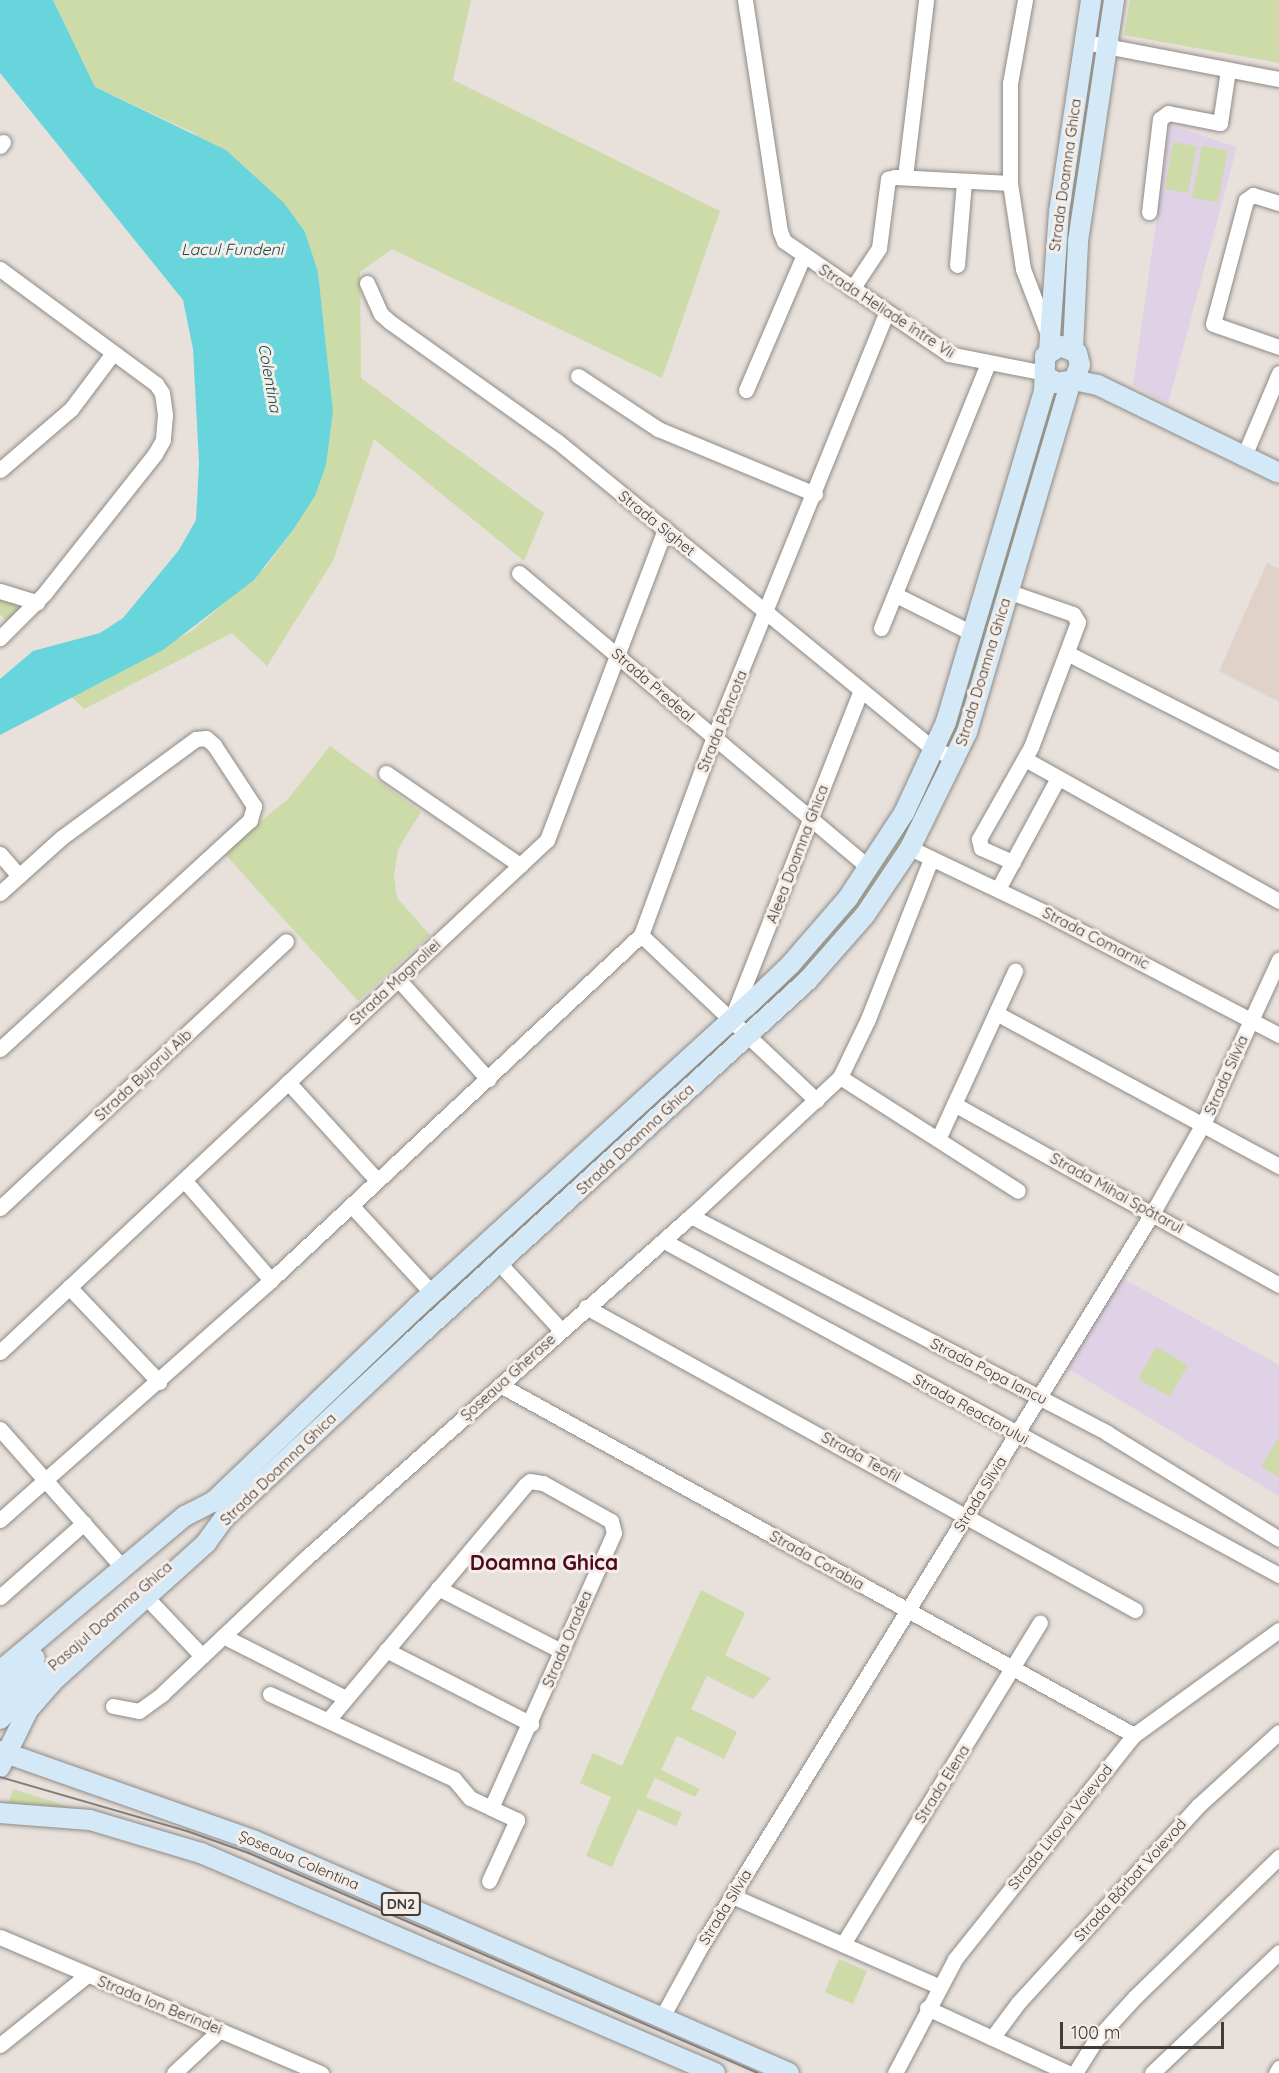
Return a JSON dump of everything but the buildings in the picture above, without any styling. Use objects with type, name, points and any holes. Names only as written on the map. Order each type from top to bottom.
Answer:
[{"type":"main road","name":"Strada Doamna Ghica","points":[[2,1757],[40,1694],[206,1544],[219,1510],[432,1293],[732,1018],[811,942],[869,868],[904,813],[935,749],[974,634],[1019,477],[1045,374],[1043,363],[1048,342],[1059,212],[1091,0]]},
{"type":"main road","name":"Strada Doamna Ghica","points":[[0,1671],[185,1516],[219,1510],[500,1264],[832,955],[910,848],[955,760],[981,687],[1007,591],[1074,369],[1078,241],[1114,0]]},
{"type":"main road","points":[[1048,342],[1060,345],[1074,369],[1098,385],[1279,473]]},
{"type":"main road","points":[[1045,374],[1057,383],[1074,369]]},
{"type":"main road","points":[[1019,477],[1039,483]]},
{"type":"main road","name":"Pasajul Doamna Ghica","points":[[0,1694],[66,1641],[219,1510]]},
{"type":"main road","name":"Pasajul Doamna Ghica","points":[[0,1719],[66,1641]]},
{"type":"main road","name":"Șoseaua Colentina","points":[[2,1757],[244,1837],[789,2073]]},
{"type":"main road","name":"Șoseaua Colentina","points":[[0,1813],[90,1820],[201,1853],[715,2073]]},
{"type":"street","points":[[745,0],[780,231],[784,241],[803,257]]},
{"type":"street","points":[[905,177],[926,0]]},
{"type":"street","points":[[1025,0],[1010,83],[1010,183],[1023,269],[1048,342]]},
{"type":"street","points":[[1085,42],[1279,79]]},
{"type":"street","points":[[1149,212],[1160,119],[1167,113],[1220,123],[1228,70]]},
{"type":"street","points":[[852,290],[879,248],[888,179],[905,177],[1010,183]]},
{"type":"street","points":[[957,265],[964,180]]},
{"type":"street","points":[[1279,203],[1253,195],[1246,200],[1213,324],[1279,347]]},
{"type":"street","name":"Strada Heliade între Vii","points":[[746,390],[803,257],[949,354],[1045,374]]},
{"type":"street","points":[[0,269],[149,378],[162,393],[165,430],[160,447],[37,602],[2,633]]},
{"type":"street","name":"Strada Sighet","points":[[367,283],[381,314],[390,322],[524,416],[861,690],[935,749],[955,760]]},
{"type":"street","name":"Strada Pâncota","points":[[0,1520],[159,1382],[271,1280],[641,934],[714,737],[815,494],[886,313]]},
{"type":"street","points":[[0,470],[71,409],[113,352]]},
{"type":"street","points":[[881,628],[988,363]]},
{"type":"street","points":[[1244,456],[1279,373]]},
{"type":"street","points":[[578,376],[658,429],[815,494]]},
{"type":"street","name":"Strada Magnoliei","points":[[0,1352],[547,840],[665,529]]},
{"type":"street","name":"Strada Predeal","points":[[519,573],[617,653],[869,868]]},
{"type":"street","points":[[0,591],[37,602]]},
{"type":"street","points":[[1007,591],[1075,616],[1077,625],[1025,759],[978,844],[1013,862]]},
{"type":"street","points":[[896,595],[974,634]]},
{"type":"street","points":[[1067,652],[1279,761]]},
{"type":"street","name":"Aleea Doamna Ghica","points":[[732,1018],[861,690]]},
{"type":"street","points":[[0,893],[54,844],[201,738],[214,745],[255,810],[250,820],[214,855],[0,1049]]},
{"type":"street","points":[[1025,759],[1279,901]]},
{"type":"street","points":[[386,772],[520,865]]},
{"type":"street","points":[[998,889],[1058,778]]},
{"type":"street","name":"Strada Comarnic","points":[[910,848],[998,889],[1251,1018],[1279,1035]]},
{"type":"street","points":[[0,854],[19,876]]},
{"type":"street","name":"Șoseaua Gherase","points":[[113,1706],[132,1712],[146,1708],[561,1330],[664,1241],[840,1077],[868,1018],[931,859]]},
{"type":"street","points":[[641,934],[816,1100]]},
{"type":"street","name":"Strada Bujorul Alb","points":[[0,1208],[286,941]]},
{"type":"street","name":"Strada Silvia","points":[[662,2017],[732,1896],[1153,1212],[1204,1122],[1279,960]]},
{"type":"street","points":[[939,1137],[1015,971]]},
{"type":"street","points":[[398,979],[488,1079]]},
{"type":"street","points":[[996,1013],[1204,1122],[1279,1166]]},
{"type":"street","points":[[840,1077],[939,1137],[1018,1191]]},
{"type":"street","points":[[288,1082],[377,1180]]},
{"type":"street","name":"Strada Mihai Spătarul","points":[[954,1104],[1153,1212],[1279,1285]]},
{"type":"street","points":[[183,1180],[271,1280]]},
{"type":"street","points":[[351,1205],[432,1293]]},
{"type":"street","name":"Strada Popa Iancu","points":[[691,1216],[1040,1397],[1148,1456],[1279,1539]]},
{"type":"street","name":"Strada Reactorului","points":[[664,1241],[1017,1435],[1279,1575]]},
{"type":"street","points":[[500,1264],[561,1330]]},
{"type":"street","points":[[69,1287],[159,1382]]},
{"type":"street","name":"Strada Teofil","points":[[586,1308],[967,1515],[1135,1610]]},
{"type":"street","name":"Strada Corabia","points":[[500,1385],[1134,1735]]},
{"type":"street","points":[[1,1430],[122,1568]]},
{"type":"street","name":"Strada Oradea","points":[[328,1720],[344,1697],[520,1489],[530,1481],[543,1483],[614,1526],[531,1724],[491,1808]]},
{"type":"street","points":[[0,1597],[84,1523]]},
{"type":"street","points":[[438,1588],[561,1651]]},
{"type":"street","points":[[147,1598],[202,1656]]},
{"type":"street","name":"Strada Elena","points":[[843,1944],[1041,1623]]},
{"type":"street","name":"Strada Litovoi Voievod","points":[[895,2073],[938,1986],[955,1959],[1134,1735],[1279,1630]]},
{"type":"street","points":[[223,1636],[344,1697]]},
{"type":"street","points":[[386,1650],[531,1724]]},
{"type":"street","points":[[270,1694],[454,1779],[470,1798],[517,1820],[489,1881]]},
{"type":"street","name":"Strada Bărbat Voievod","points":[[992,2038],[1018,2003],[1199,1805],[1279,1732]]},
{"type":"street","points":[[1075,2073],[1094,2042],[1135,1997],[1279,1857]]},
{"type":"street","points":[[732,1896],[938,1986]]},
{"type":"street","name":"Strada Ion Berindei","points":[[0,1937],[321,2073]]},
{"type":"street","points":[[1152,2073],[1279,1952]]},
{"type":"street","points":[[0,2045],[87,1975]]},
{"type":"street","points":[[927,2008],[1068,2073]]},
{"type":"street","points":[[174,2073],[220,2030]]},
{"type":"street","points":[[1276,2073],[1279,2068]]},
{"type":"shaded area","points":[[1170,125],[1237,147],[1168,404],[1133,385]]},
{"type":"shaded area","points":[[1267,563],[1279,569],[1279,702],[1219,671]]},
{"type":"shaded area","points":[[1122,1278],[1279,1365],[1279,1496],[1067,1368]]},
{"type":"green space","points":[[53,0],[471,0],[453,80],[720,211],[662,378],[392,249],[360,272],[361,378],[544,513],[524,561],[374,439],[333,561],[267,666],[232,633],[84,709],[71,696],[192,631],[265,568],[293,530],[332,401],[318,272],[194,133],[95,87]]},
{"type":"green space","points":[[1130,0],[1279,0],[1279,63],[1124,35]]},
{"type":"green space","points":[[1090,68],[1094,68],[1064,330],[1056,333],[1061,239]]},
{"type":"green space","points":[[1173,142],[1197,146],[1188,193],[1165,189]]},
{"type":"green space","points":[[1202,146],[1228,150],[1218,202],[1192,198]]},
{"type":"green space","points":[[1050,398],[1057,403],[1034,468],[1029,466]]},
{"type":"green space","points":[[1023,486],[1030,492],[952,748],[946,741]]},
{"type":"green space","points":[[0,598],[23,604],[9,624],[0,614]]},
{"type":"green space","points":[[330,746],[421,812],[398,849],[394,877],[397,898],[430,935],[358,1001],[223,852],[288,799]]},
{"type":"green space","points":[[935,769],[940,771],[915,825],[839,938],[760,1013],[756,1009]]},
{"type":"green space","points":[[723,1037],[725,1046],[497,1251],[494,1250]]},
{"type":"green space","points":[[478,1261],[480,1269],[351,1384],[349,1382]]},
{"type":"green space","points":[[1156,1347],[1188,1365],[1170,1397],[1138,1379]]},
{"type":"green space","points":[[1279,1437],[1279,1477],[1261,1467]]},
{"type":"green space","points":[[701,1590],[745,1613],[725,1655],[771,1678],[753,1699],[707,1676],[691,1709],[737,1732],[724,1759],[677,1736],[661,1770],[700,1789],[695,1797],[655,1778],[646,1797],[682,1813],[676,1826],[638,1809],[612,1867],[586,1856],[611,1797],[580,1783],[593,1753],[622,1766]]},
{"type":"green space","points":[[13,1789],[73,1808],[8,1804]]},
{"type":"green space","points":[[839,1959],[867,1971],[853,2004],[825,1992]]},
{"type":"water","name":"Lacul Fundeni","points":[[0,0],[53,0],[95,87],[226,150],[284,203],[305,232],[318,272],[333,411],[326,465],[315,496],[293,530],[254,580],[163,650],[0,735],[0,679],[33,651],[100,633],[123,618],[179,550],[196,520],[199,463],[193,349],[183,300],[0,73]]},
{"type":"tram line","points":[[0,1777],[187,1831],[249,1853],[758,2073]]},
{"type":"district","name":"Doamna Ghica","points":[[544,1562]]},
{"type":"water label","name":"Colentina","points":[[270,378]]}]
